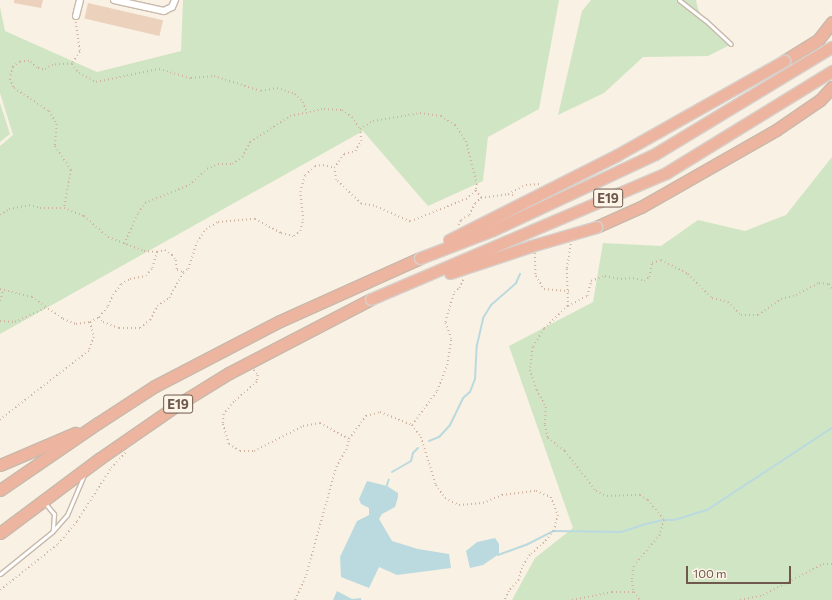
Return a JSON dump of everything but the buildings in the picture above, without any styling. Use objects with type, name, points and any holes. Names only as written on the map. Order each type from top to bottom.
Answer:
[{"type":"highway","points":[[420,258],[452,238],[617,155],[784,61],[818,40],[832,22]]},
{"type":"highway","name":"E19","points":[[0,490],[155,386],[280,321],[420,258],[493,230],[655,154],[832,48]]},
{"type":"highway","name":"E19","points":[[0,532],[177,405],[249,362],[371,299],[666,173],[832,71]]},
{"type":"highway","points":[[371,299],[531,246],[596,227],[641,207],[776,130],[820,100],[832,87]]},
{"type":"highway","points":[[0,465],[98,423]]},
{"type":"street","points":[[76,16],[80,0]]},
{"type":"street","points":[[114,0],[158,10],[170,9],[175,0]]},
{"type":"lane","points":[[679,0],[705,20],[731,44]]},
{"type":"lane","points":[[0,574],[52,532],[67,515],[86,470]]},
{"type":"lane","points":[[43,502],[54,514],[55,521],[52,532]]},
{"type":"path","points":[[72,64],[80,52],[76,16]]},
{"type":"path","points":[[64,208],[71,170],[54,146],[57,124],[50,111],[14,88],[10,79],[13,67],[20,62],[28,61],[37,68],[43,70],[53,65],[72,64]]},
{"type":"path","points":[[72,64],[79,73],[96,82],[159,69],[191,78],[214,76],[261,91],[277,88],[295,94],[303,102],[306,113]]},
{"type":"path","points":[[124,244],[138,213],[145,203],[189,185],[207,169],[218,164],[232,164],[242,157],[250,142],[290,116],[324,109],[342,110],[352,117],[360,129],[361,141],[355,151],[344,154],[334,168],[336,180],[361,204],[374,206],[410,222],[467,199],[476,191],[477,184],[466,141],[455,125],[441,116],[420,113],[373,121],[360,129]]},
{"type":"path","points":[[99,317],[103,322],[119,328],[140,328],[150,320],[157,306],[169,298],[183,272],[188,269],[192,255],[200,238],[206,229],[218,222],[256,219],[281,233],[294,236],[300,231],[303,220],[300,205],[300,192],[305,174],[316,166],[323,164],[334,168]]},
{"type":"path","points":[[0,215],[9,209],[29,205],[40,208],[64,208],[84,216],[108,237],[124,244],[157,252],[165,250],[176,260],[177,270],[183,272]]},
{"type":"path","points":[[568,306],[567,269],[571,239]]},
{"type":"path","points":[[0,288],[32,297],[63,319],[76,324],[90,322],[99,317],[108,306],[113,295],[121,284],[130,279],[146,276],[152,268],[157,252]]},
{"type":"path","points":[[640,600],[634,592],[632,581],[634,566],[660,535],[664,520],[648,500],[640,494],[607,496],[596,491],[565,450],[548,438],[545,425],[546,407],[537,390],[530,370],[533,347],[544,329],[568,306],[587,296],[591,281],[605,276],[621,280],[633,278],[644,281],[649,277],[652,263],[661,260],[688,274],[712,298],[728,302],[741,315],[758,315],[781,299],[796,295],[819,283],[828,284],[832,289]]},
{"type":"path","points":[[0,301],[3,290]]},
{"type":"path","points":[[0,321],[15,322],[47,307]]},
{"type":"path","points":[[0,420],[89,351],[94,337],[90,322]]},
{"type":"path","points":[[412,425],[437,391],[447,365],[451,338],[445,322]]},
{"type":"path","points":[[249,362],[258,376],[257,382],[234,402],[224,414],[223,424],[229,444],[240,451],[254,451],[303,426],[320,423],[350,439]]},
{"type":"path","points":[[296,600],[306,575],[328,488],[336,467],[346,450],[350,439],[366,416],[380,412],[412,425],[421,437],[436,485],[445,498],[459,505],[483,503],[502,495],[536,491],[551,497],[558,515],[554,531],[544,544],[530,554],[522,568],[519,580],[509,591],[505,600]]},
{"type":"path","points":[[0,590],[58,544],[77,521],[111,468],[126,452]]},
{"type":"path","points":[[740,600],[763,595],[823,564],[832,564]]},
{"type":"path","points":[[572,600],[612,592],[634,592]]},
{"type":"green space","points":[[183,0],[559,0],[539,109],[488,137],[483,181],[428,206],[363,131],[0,334],[0,146],[13,135],[0,93],[0,7],[5,31],[97,72],[181,51]]},
{"type":"green space","points":[[591,0],[696,0],[698,9],[705,23],[721,39],[730,45],[708,56],[643,57],[604,93],[558,115],[582,11]]},
{"type":"green space","points":[[0,103],[10,134],[0,142]]},
{"type":"green space","points":[[832,157],[832,600],[512,600],[535,558],[573,528],[509,346],[593,302],[603,243],[661,246],[698,220],[745,231],[786,215]]},
{"type":"water","points":[[367,481],[387,486],[398,493],[395,507],[382,514],[379,519],[392,541],[418,549],[449,554],[451,568],[397,575],[379,567],[369,588],[341,577],[340,557],[357,521],[369,515],[369,508],[361,504],[359,499]]},
{"type":"water","points":[[495,538],[499,544],[499,554],[483,565],[470,568],[466,551],[477,542]]},
{"type":"water","points":[[337,591],[352,599],[361,598],[361,600],[333,600]]},
{"type":"waterway","points":[[429,441],[439,437],[450,425],[463,398],[470,392],[475,379],[477,345],[483,318],[491,305],[516,283],[520,274]]},
{"type":"waterway","points":[[498,555],[526,545],[554,531],[621,532],[642,525],[664,520],[674,520],[707,510],[832,428]]},
{"type":"waterway","points":[[392,472],[411,461],[413,453],[418,448]]},
{"type":"waterway","points":[[386,488],[389,479]]}]
